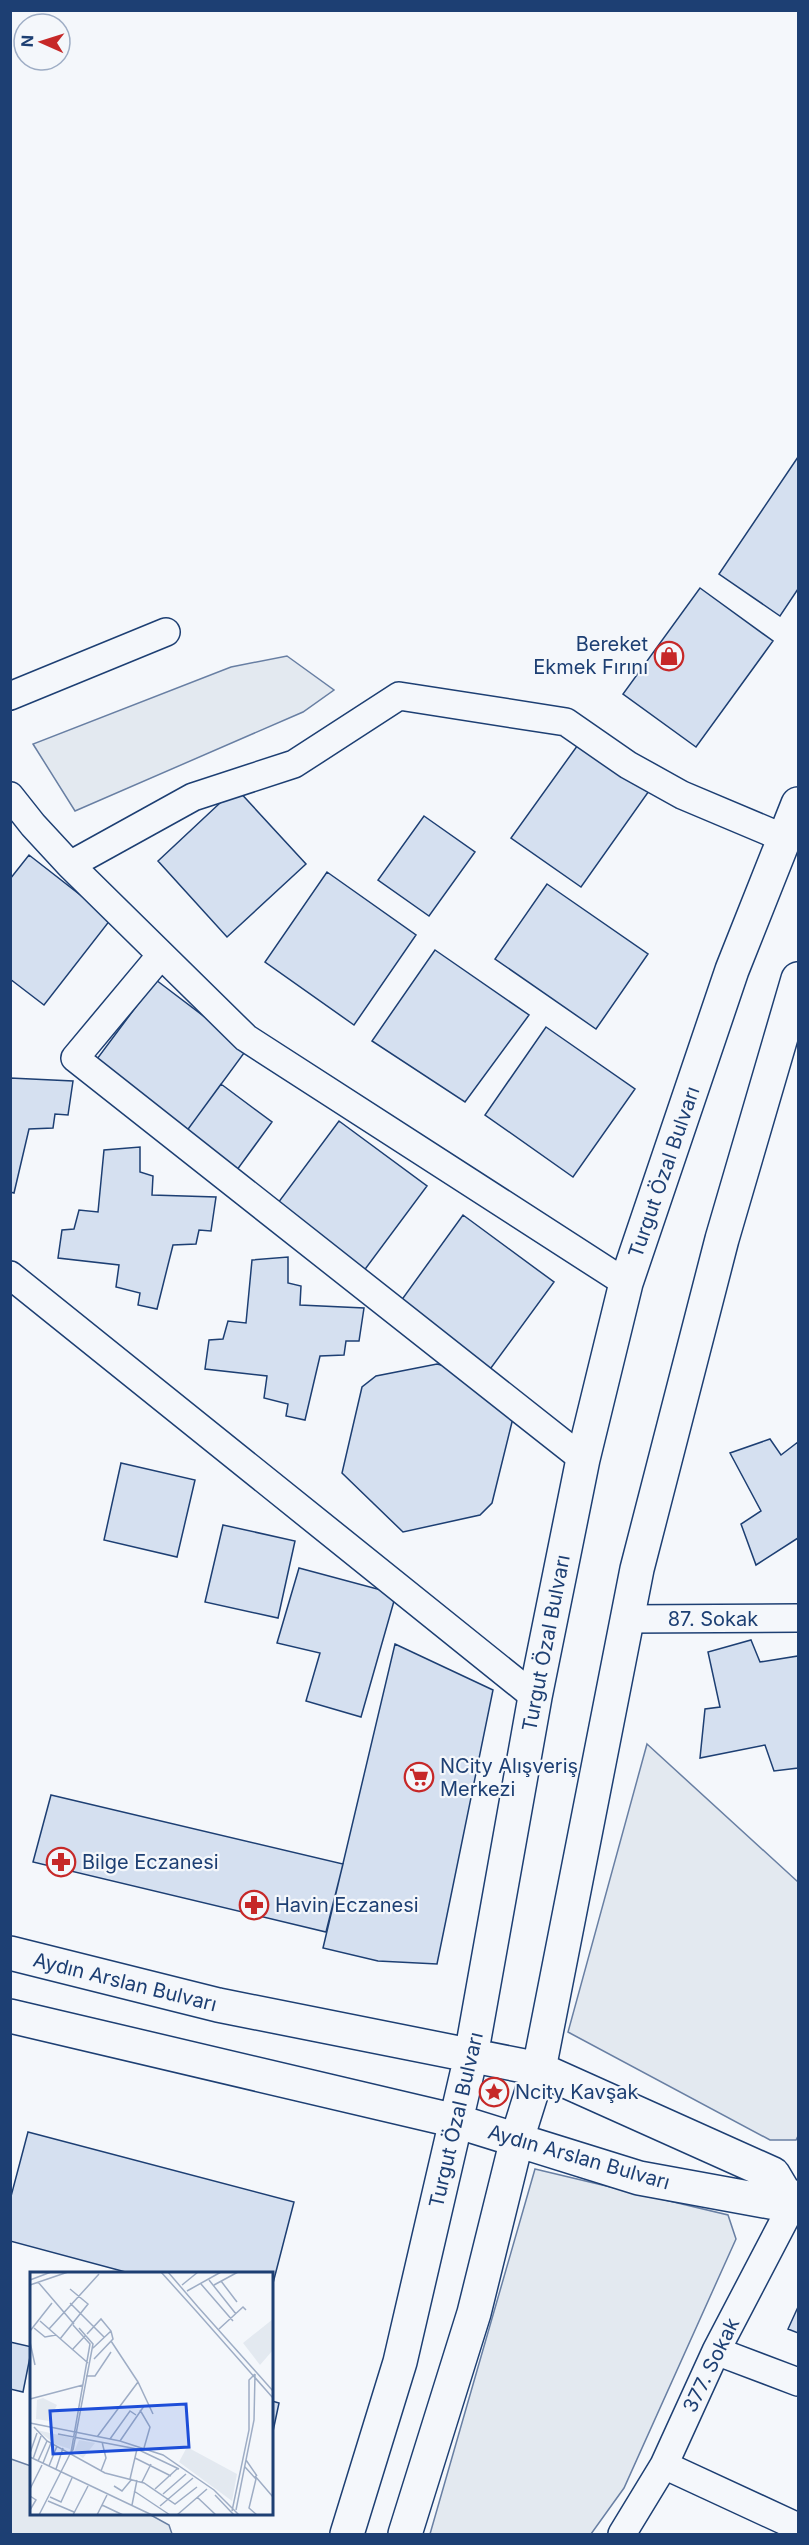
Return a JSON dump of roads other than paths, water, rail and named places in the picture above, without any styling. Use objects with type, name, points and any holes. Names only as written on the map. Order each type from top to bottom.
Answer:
[{"type":"main road","name":"Turgut Özal Bulvarı","points":[[347,2535],[400,2362],[471,2056],[535,1697],[583,1459],[626,1283],[732,970],[798,804]]},
{"type":"main road","points":[[405,2535],[474,2313],[518,2139],[539,2069],[637,1569],[722,1239],[798,979]]},
{"type":"main road","name":"Aydın Arslan Bulvarı","points":[[10,1953],[218,2005],[539,2069],[773,2174],[796,2203]]},
{"type":"main road","name":"Aydın Arslan Bulvarı","points":[[10,2016],[456,2121],[639,2178],[796,2203]]},
{"type":"street","points":[[10,696],[166,632]]},
{"type":"street","points":[[70,865],[193,797],[294,764],[399,696],[566,722],[628,765],[682,795],[784,838]]},
{"type":"street","points":[[10,796],[70,865],[246,1038],[626,1283]]},
{"type":"street","points":[[160,955],[75,1058],[583,1459]]},
{"type":"street","points":[[10,1275],[535,1697]]},
{"type":"street","name":"87. Sokak","points":[[627,1619],[798,1618]]},
{"type":"street","name":"377. Sokak","points":[[622,2535],[664,2465],[716,2351],[796,2203]]},
{"type":"street","points":[[716,2351],[798,2382]]},
{"type":"street","points":[[664,2465],[798,2527]]},
{"type":"place","name":"Bereket Ekmek Fırını","points":[[669,656]]},
{"type":"place","name":"NCity Alışveriş Merkezi","points":[[419,1777]]},
{"type":"place","name":"Bilge Eczanesi","points":[[61,1862]]},
{"type":"place","name":"Havin Eczanesi","points":[[254,1905]]},
{"type":"place","name":"Ncity Kavşak","points":[[494,2092]]}]
